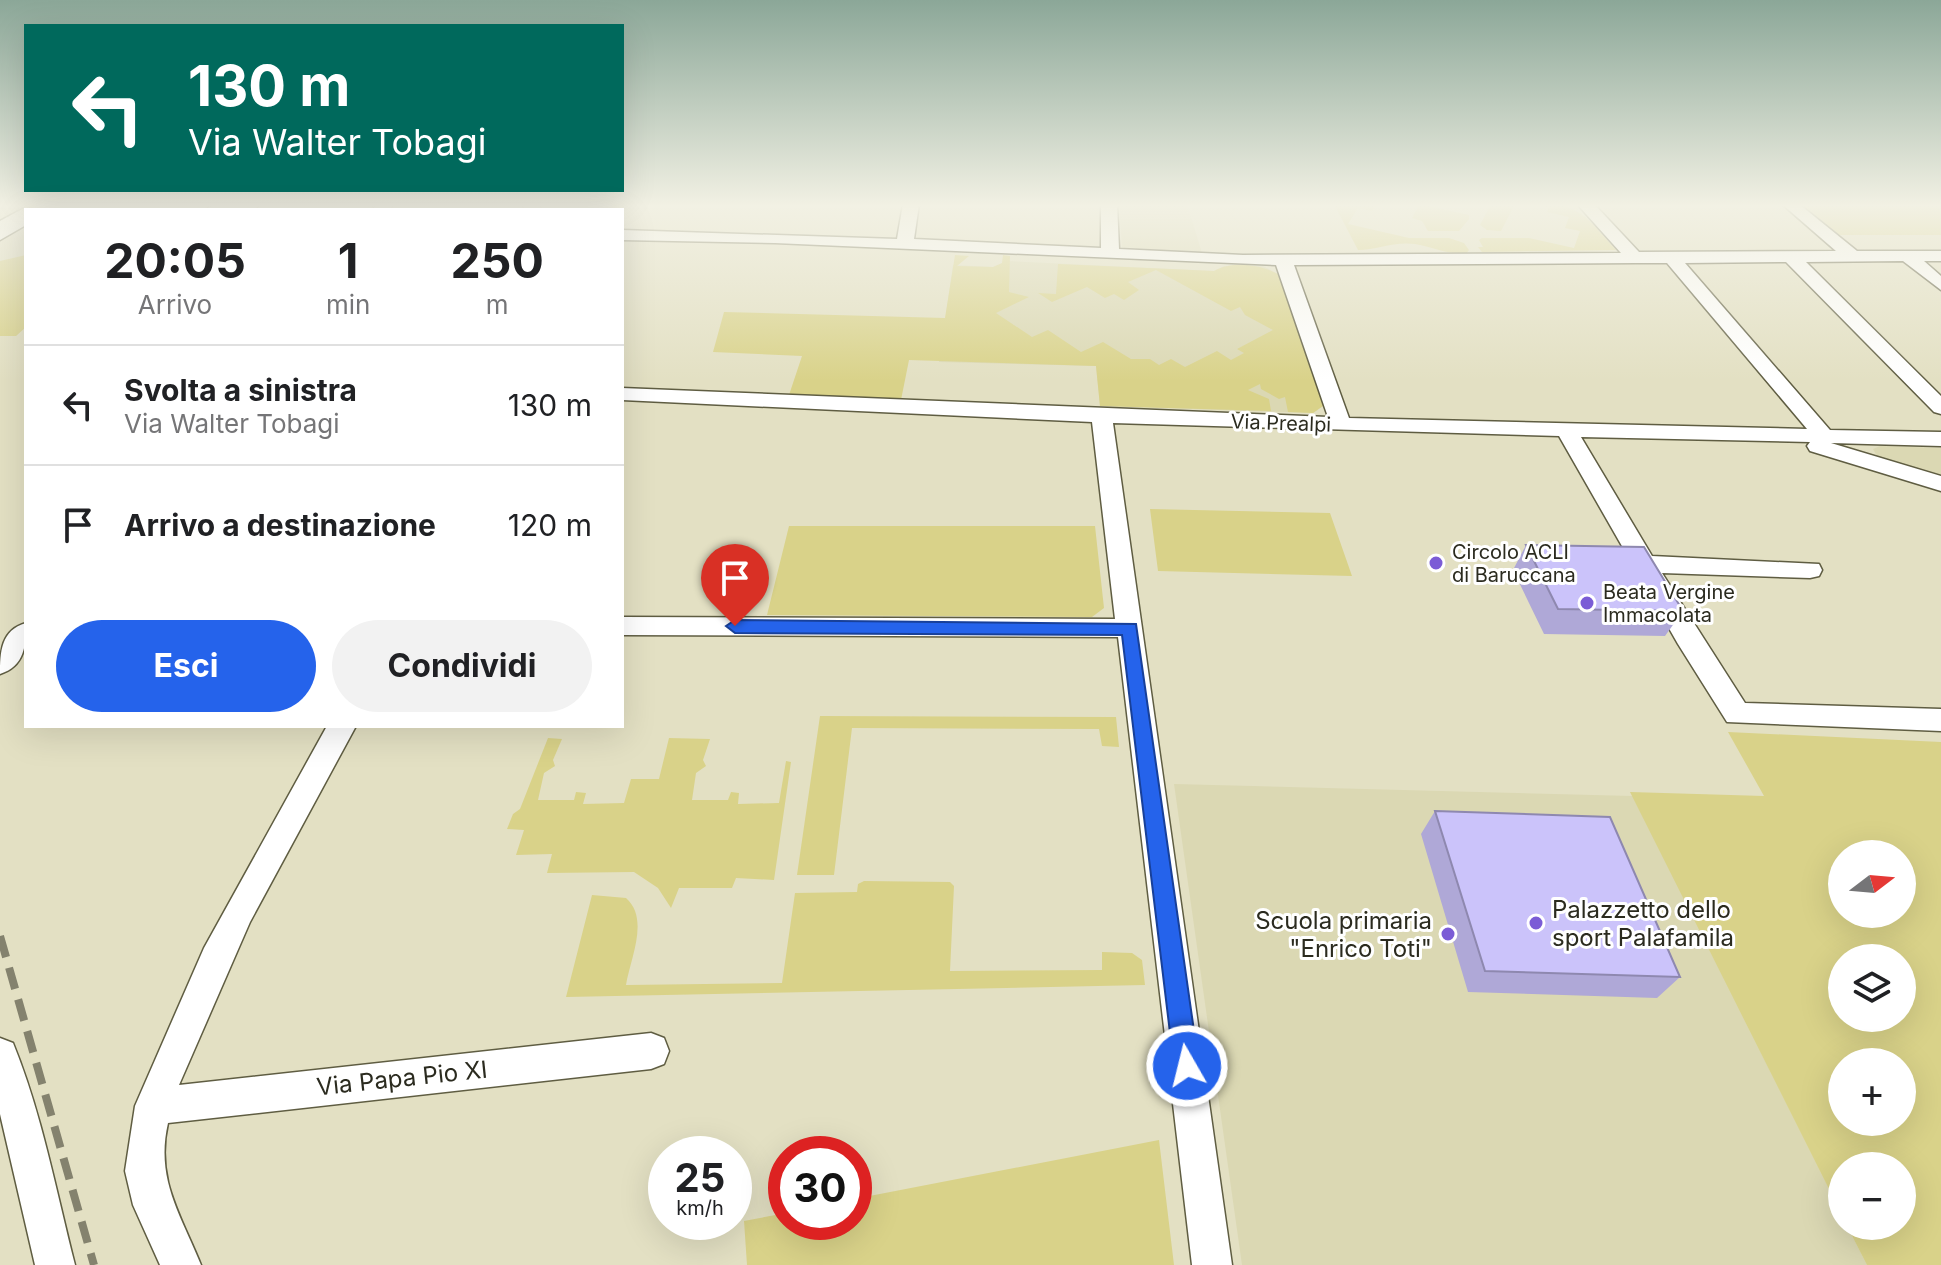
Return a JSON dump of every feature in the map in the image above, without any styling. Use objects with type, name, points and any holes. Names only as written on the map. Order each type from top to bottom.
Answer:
[{"type":"street","points":[[1284,263],[1341,425]]},
{"type":"street","points":[[1677,263],[1836,437],[1889,468]]},
{"type":"street","points":[[1797,263],[1941,408]]},
{"type":"street","points":[[1915,263],[1941,285]]},
{"type":"street","name":"Via Prealpi","points":[[624,394],[1102,417],[1941,439]]},
{"type":"street","points":[[1102,417],[1212,1265]]},
{"type":"street","points":[[1566,429],[1648,564],[1687,637],[1737,714],[1941,720]]},
{"type":"street","points":[[1786,436],[1941,484]]},
{"type":"street","points":[[1648,564],[1810,570]]},
{"type":"street","points":[[624,626],[1130,628]]},
{"type":"street","points":[[0,664],[24,634]]},
{"type":"street","points":[[181,1265],[144,1181],[141,1158],[153,1106],[169,1062],[249,887],[341,728]]},
{"type":"street","name":"Via Papa Pio XI","points":[[153,1106],[651,1051]]},
{"type":"street","points":[[0,1056],[31,1161],[55,1265]]},
{"type":"shaded area","points":[[0,263],[24,263],[24,329],[16,336],[0,336]]},
{"type":"shaded area","points":[[954,263],[961,263],[957,266],[993,267],[1010,263],[1009,292],[1029,297],[996,313],[1032,337],[1048,330],[1081,352],[1103,342],[1131,359],[1150,359],[1159,365],[1171,359],[1185,367],[1217,351],[1231,360],[1244,353],[1237,349],[1273,330],[1245,315],[1240,307],[1231,311],[1156,270],[1128,282],[1139,290],[1124,300],[1114,294],[1105,298],[1087,287],[1052,302],[1038,293],[1056,294],[1058,264],[1214,271],[1229,266],[1254,266],[1278,274],[1323,406],[1313,413],[1288,412],[1285,397],[1279,399],[1261,389],[1260,384],[1248,390],[1269,399],[1271,411],[1100,406],[1096,366],[909,360],[901,400],[789,395],[802,356],[713,352],[724,312],[945,318]]},
{"type":"shaded area","points":[[1003,263],[1050,263],[1214,271],[1224,266],[1263,266],[1278,274],[1323,406],[1313,413],[1100,406],[1096,366],[939,362],[953,265],[993,267]]},
{"type":"shaded area","points":[[1880,446],[1941,448],[1941,477],[1877,456],[1873,449]]},
{"type":"shaded area","points":[[1150,509],[1330,513],[1352,576],[1158,571]]},
{"type":"shaded area","points":[[789,526],[1095,526],[1104,608],[1092,617],[767,615]]},
{"type":"shaded area","points":[[820,716],[1116,717],[1119,747],[1102,746],[1099,729],[852,728],[834,875],[797,875]]},
{"type":"shaded area","points":[[1728,732],[1941,742],[1941,1265],[1867,1265],[1854,1240],[1916,1240],[1916,1152],[1828,1152],[1828,1187],[1630,792],[1764,796]]},
{"type":"shaded area","points":[[548,738],[562,739],[553,760],[555,766],[544,773],[538,800],[574,800],[576,792],[586,793],[583,804],[624,803],[631,779],[659,779],[669,738],[710,739],[703,760],[706,766],[696,773],[692,800],[728,800],[731,792],[739,793],[738,804],[779,803],[786,761],[791,762],[774,880],[736,878],[732,888],[679,888],[671,908],[658,888],[634,872],[547,873],[552,854],[516,855],[524,830],[507,829],[513,814],[520,809]]},
{"type":"shaded area","name":"Scuola primaria \"Enrico Toti\"","points":[[1174,784],[1633,796],[1828,1187],[1828,1240],[1854,1240],[1867,1265],[1242,1265]]},
{"type":"shaded area","points":[[864,881],[950,882],[954,886],[950,971],[1102,970],[1102,952],[1132,953],[1142,960],[1145,985],[566,997],[592,895],[626,898],[637,917],[638,928],[626,985],[782,983],[795,893],[857,892],[858,884]]},
{"type":"shaded area","points":[[1159,1140],[1174,1265],[747,1265],[745,1240],[752,1240],[752,1219],[768,1216],[768,1240],[872,1240],[872,1196]]},
{"type":"building","points":[[1526,545],[1644,547],[1683,611],[1558,609]]},
{"type":"building","name":"Palazzetto dello sport Palafamila","points":[[1435,811],[1610,817],[1680,977],[1485,971]]},
{"type":"railway","points":[[0,936],[94,1265]]},
{"type":"place","name":"Circolo ACLI di Baruccana","points":[[1436,563]]},
{"type":"place","name":"Beata Vergine Immacolata","points":[[1587,603]]},
{"type":"place","name":"Palazzetto dello sport Palafamila","points":[[1536,923]]},
{"type":"place","name":"Scuola primaria \"Enrico Toti\"","points":[[1448,934]]},
{"type":"route","points":[[735,626],[1130,628],[1187,1066]]}]
